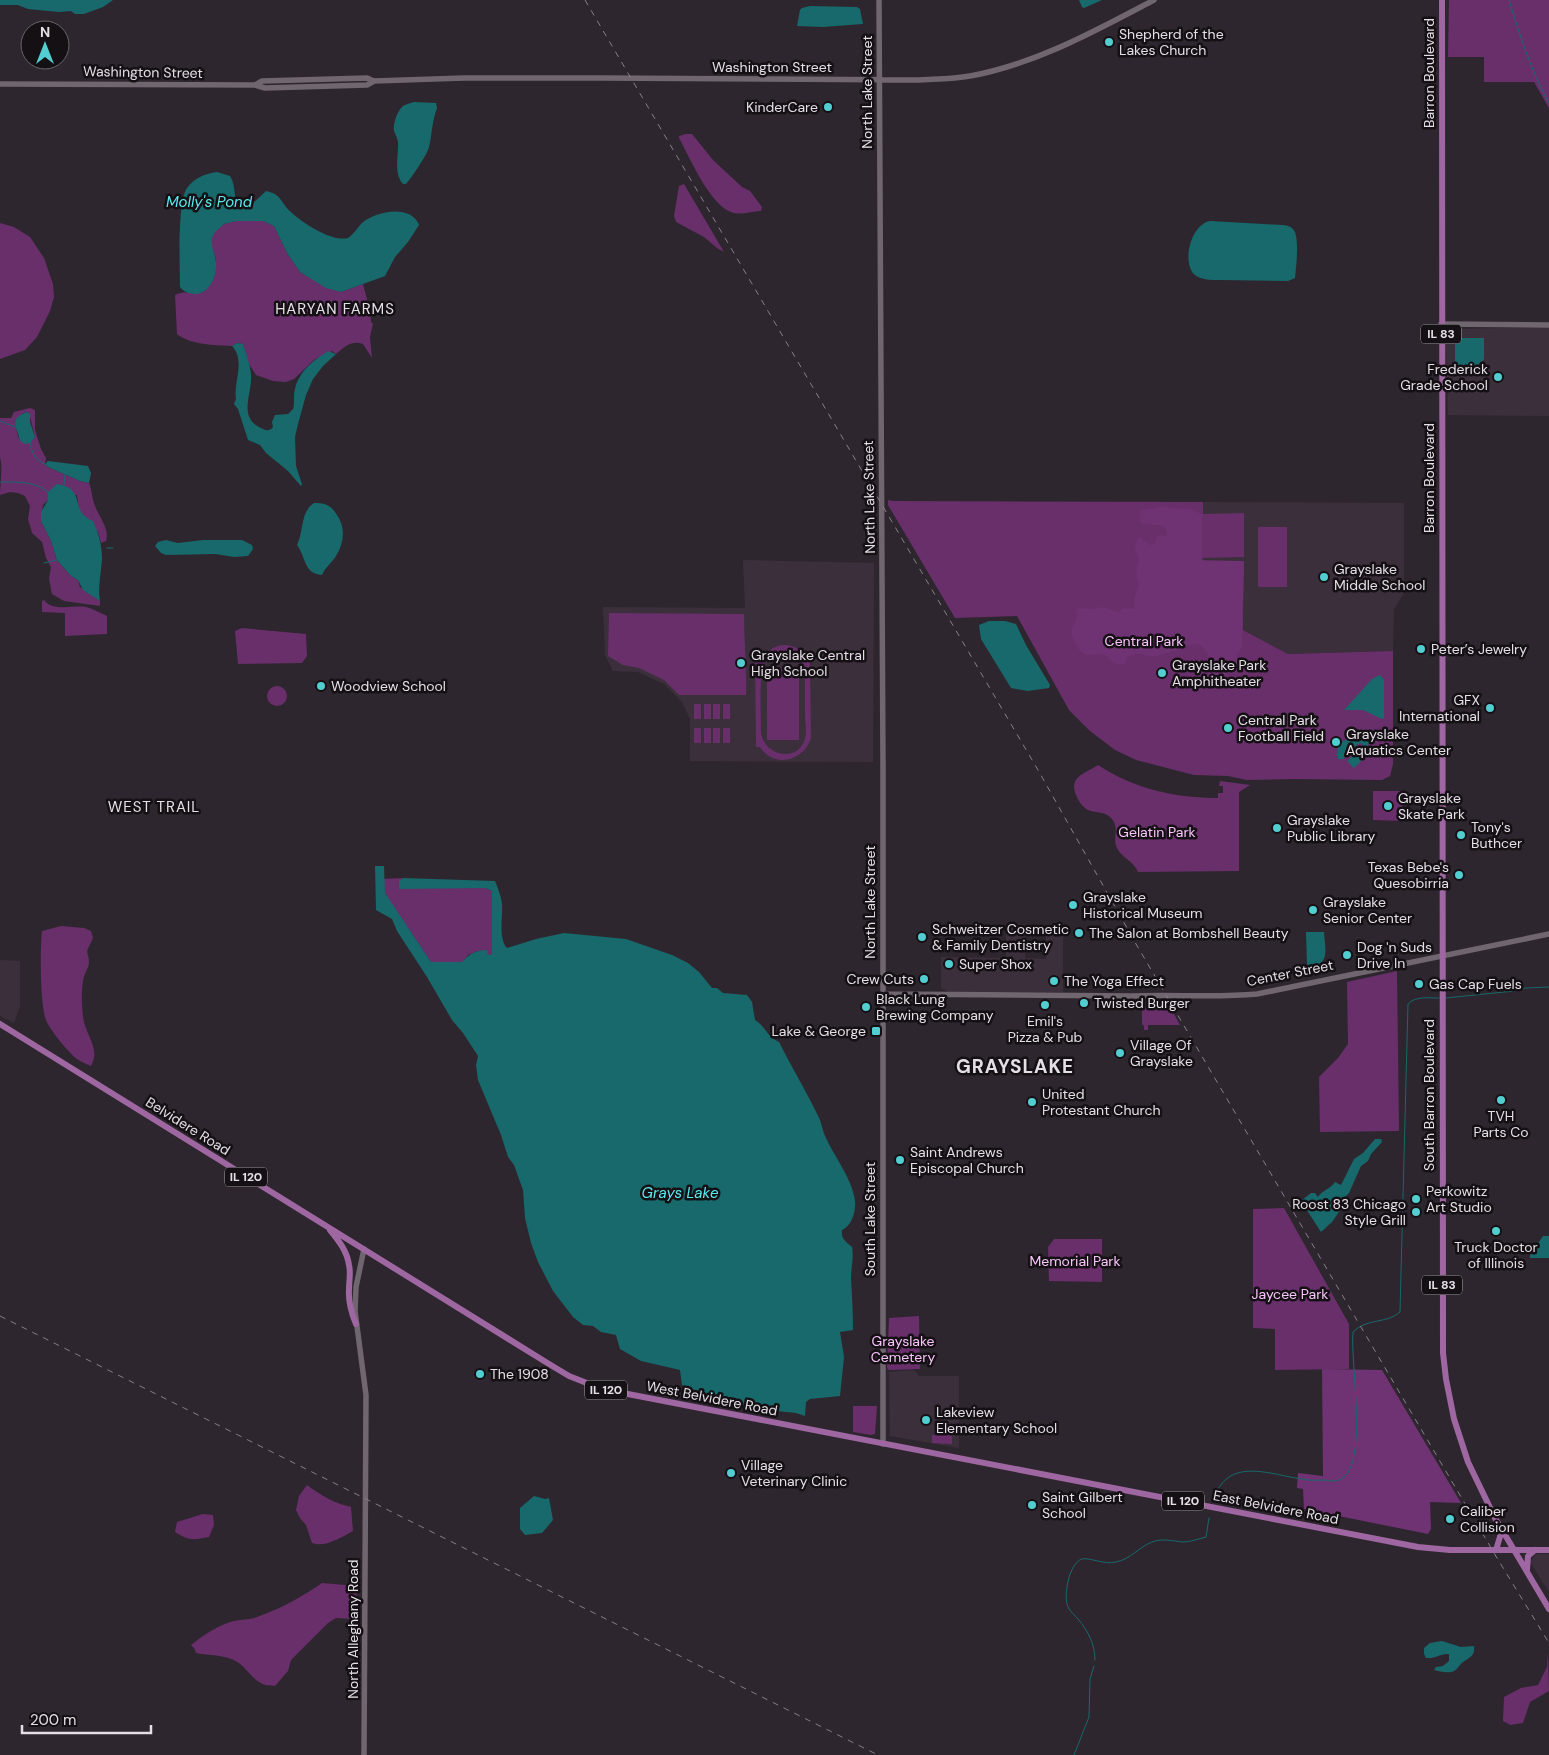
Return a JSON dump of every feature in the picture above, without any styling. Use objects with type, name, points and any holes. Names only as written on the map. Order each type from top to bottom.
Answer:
[{"type":"main road","name":"Barron Boulevard","points":[[1442,0],[1442,955]]},
{"type":"main road","name":"South Barron Boulevard","points":[[1442,955],[1442,1328],[1446,1379],[1454,1419],[1468,1462],[1514,1550]]},
{"type":"main road","name":"Belvidere Road","points":[[0,1024],[364,1249]]},
{"type":"main road","points":[[328,1227],[343,1247],[348,1259],[350,1267],[349,1303],[356,1324]]},
{"type":"main road","name":"West Belvidere Road","points":[[364,1249],[549,1364],[583,1383],[602,1389],[883,1444]]},
{"type":"main road","name":"East Belvidere Road","points":[[883,1444],[1418,1547],[1450,1550],[1549,1550]]},
{"type":"main road","points":[[1496,1550],[1502,1530]]},
{"type":"main road","name":"IL 83","points":[[1514,1550],[1549,1609]]},
{"type":"main road","points":[[1527,1571],[1528,1556],[1535,1550]]},
{"type":"street","name":"North Lake Street","points":[[879,0],[883,994]]},
{"type":"street","name":"Washington Street","points":[[0,84],[255,85],[262,81],[367,78],[374,81],[464,78],[945,79],[970,76],[1044,55],[1154,0]]},
{"type":"street","points":[[1441,324],[1549,325]]},
{"type":"street","name":"Center Street","points":[[883,994],[962,996],[1237,996],[1277,990],[1549,934]]},
{"type":"street","name":"South Lake Street","points":[[883,994],[883,1444]]},
{"type":"street","name":"North Alleghany Road","points":[[364,1249],[356,1287],[354,1311],[366,1395],[364,1755]]},
{"type":"shaded area","name":"Frederick Grade School","points":[[1549,327],[1549,416],[1448,415],[1446,340],[1450,332],[1457,329]]},
{"type":"shaded area","name":"Grayslake Middle School","points":[[1203,502],[1404,503],[1404,593],[1394,609],[1393,651],[1288,654],[1243,630],[1244,561],[1202,561]]},
{"type":"shaded area","name":"Grayslake Central High School","points":[[743,560],[874,563],[873,762],[690,761],[690,719],[682,702],[664,684],[638,672],[613,671],[605,655],[603,607],[745,608]]},
{"type":"shaded area","points":[[1006,924],[1025,924],[1025,958],[1046,959],[1046,924],[1063,924],[1063,992],[949,992],[941,988],[941,957],[1006,958]]},
{"type":"shaded area","points":[[0,960],[20,961],[20,1006],[14,1023],[0,1016]]},
{"type":"shaded area","points":[[912,1370],[919,1376],[959,1376],[959,1448],[890,1436],[889,1372]]},
{"type":"shaded area","points":[[1536,1554],[1549,1554],[1549,1592],[1530,1562]]},
{"type":"green space","points":[[1449,0],[1549,0],[1549,108],[1534,82],[1484,82],[1484,57],[1448,57]]},
{"type":"green space","points":[[692,134],[713,160],[742,187],[750,191],[762,207],[761,211],[741,214],[734,213],[725,209],[717,202],[702,181],[679,138],[679,136]]},
{"type":"green space","points":[[684,184],[724,252],[704,237],[676,222],[674,216],[679,186]]},
{"type":"green space","points":[[254,219],[274,226],[287,253],[300,272],[341,292],[363,284],[373,324],[370,337],[372,358],[363,344],[352,343],[336,354],[332,351],[314,360],[294,379],[286,382],[273,381],[256,375],[249,364],[243,344],[237,343],[232,346],[203,344],[183,338],[177,334],[175,295],[205,291],[216,262],[211,243],[215,230],[234,221]]},
{"type":"green space","points":[[0,223],[14,227],[30,237],[44,258],[53,284],[54,297],[50,311],[37,337],[25,350],[0,359]]},
{"type":"green space","points":[[30,408],[35,410],[35,430],[46,458],[45,464],[48,467],[89,483],[94,503],[107,532],[106,541],[101,543],[98,532],[79,511],[77,495],[48,500],[43,505],[41,521],[51,541],[57,560],[71,576],[78,580],[80,587],[100,601],[100,606],[64,601],[52,594],[49,579],[51,567],[46,558],[42,542],[32,533],[28,519],[30,506],[25,496],[10,492],[0,495],[0,418],[11,418],[14,412]],"holes":[[[29,413],[35,437],[19,439],[16,428],[22,414]]]},
{"type":"green space","name":"Central Park","points":[[888,500],[1203,502],[1203,514],[1244,513],[1244,557],[1203,558],[1202,560],[1244,561],[1243,630],[1288,654],[1393,651],[1393,764],[1390,776],[1382,780],[1247,780],[1228,776],[1194,775],[1136,760],[1115,750],[1090,731],[1069,710],[1017,616],[955,618],[888,505]]},
{"type":"green space","points":[[1160,507],[1190,509],[1202,514],[1202,561],[1244,561],[1242,646],[1236,657],[1239,659],[1239,665],[1223,676],[1216,676],[1206,651],[1201,645],[1194,644],[1158,656],[1135,654],[1127,657],[1125,664],[1116,664],[1104,655],[1085,654],[1079,649],[1073,638],[1071,630],[1077,619],[1076,612],[1078,608],[1091,609],[1103,607],[1119,612],[1123,608],[1134,609],[1139,585],[1136,573],[1139,559],[1135,549],[1137,538],[1141,537],[1150,545],[1156,543],[1156,538],[1160,535],[1167,536],[1167,531],[1162,526],[1141,523],[1139,518],[1141,510]]},
{"type":"green space","points":[[1258,527],[1287,527],[1287,587],[1258,587]]},
{"type":"green space","points":[[44,600],[53,606],[86,607],[107,616],[107,634],[65,636],[65,613],[42,612],[42,601]]},
{"type":"green space","points":[[609,613],[744,614],[746,695],[679,695],[664,680],[639,668],[623,665],[608,656]]},
{"type":"green space","points":[[242,628],[306,634],[307,656],[302,663],[238,664],[235,631]]},
{"type":"green space","points":[[785,645],[797,648],[806,656],[810,663],[811,738],[802,752],[795,757],[780,760],[766,754],[760,747],[756,747],[755,658]],"holes":[[[783,651],[798,657],[803,663],[805,671],[805,738],[802,746],[789,754],[775,752],[764,741],[761,733],[760,699],[764,663],[771,656]]]},
{"type":"green space","points":[[767,669],[799,669],[799,740],[767,740]]},
{"type":"green space","points":[[277,686],[284,689],[287,696],[284,703],[277,706],[270,703],[267,696],[270,689]]},
{"type":"green space","points":[[694,704],[701,704],[701,719],[694,719]]},
{"type":"green space","points":[[704,704],[711,704],[711,719],[704,719]]},
{"type":"green space","points":[[713,704],[720,704],[720,719],[713,719]]},
{"type":"green space","points":[[723,704],[730,704],[730,719],[723,719]]},
{"type":"green space","points":[[694,728],[701,728],[701,743],[694,743]]},
{"type":"green space","points":[[704,728],[711,728],[711,743],[704,743]]},
{"type":"green space","points":[[713,728],[720,728],[720,743],[713,743]]},
{"type":"green space","points":[[723,728],[730,728],[730,743],[723,743]]},
{"type":"green space","name":"Gelatin Park","points":[[1098,765],[1141,786],[1171,794],[1218,798],[1218,793],[1223,793],[1223,786],[1219,786],[1220,781],[1250,785],[1239,792],[1239,871],[1138,872],[1116,846],[1116,827],[1113,820],[1105,814],[1086,809],[1076,795],[1074,789],[1077,779]]},
{"type":"green space","name":"Grayslake Skate Park","points":[[1373,791],[1403,791],[1403,821],[1373,820]]},
{"type":"green space","points":[[403,878],[401,879],[486,888],[492,891],[492,954],[490,956],[478,951],[468,955],[463,962],[431,962],[385,893],[383,879]]},
{"type":"green space","points":[[61,926],[84,928],[91,931],[93,938],[87,951],[89,965],[84,976],[82,995],[84,1024],[94,1053],[91,1066],[77,1059],[64,1046],[48,1024],[44,1012],[41,976],[42,931]]},
{"type":"green space","points":[[1397,971],[1399,1131],[1320,1132],[1319,1077],[1338,1058],[1348,1044],[1347,982]]},
{"type":"green space","points":[[1150,1001],[1167,1001],[1180,1025],[1148,1025],[1148,1030],[1144,1030],[1142,1009],[1145,1009],[1144,1007],[1150,1009],[1152,1007]]},
{"type":"green space","name":"Jaycee Park","points":[[1284,1208],[1349,1324],[1349,1369],[1275,1370],[1275,1329],[1253,1328],[1253,1209]]},
{"type":"green space","name":"Memorial Park","points":[[1054,1239],[1102,1239],[1102,1282],[1049,1281],[1048,1247]]},
{"type":"green space","name":"Grayslake Cemetery","points":[[919,1316],[920,1369],[889,1370],[887,1368],[889,1318]]},
{"type":"green space","points":[[1322,1369],[1382,1370],[1461,1503],[1430,1502],[1431,1529],[1428,1534],[1304,1509],[1303,1489],[1297,1488],[1298,1473],[1323,1476]]},
{"type":"green space","points":[[853,1406],[877,1406],[875,1434],[853,1432]]},
{"type":"green space","points":[[932,1435],[952,1435],[952,1444],[932,1443]]},
{"type":"green space","points":[[307,1485],[328,1499],[351,1507],[353,1531],[328,1543],[312,1543],[306,1525],[296,1510],[299,1496]]},
{"type":"green space","points":[[203,1514],[213,1515],[214,1525],[209,1537],[191,1539],[175,1532],[177,1522]]},
{"type":"green space","points":[[322,1583],[356,1586],[354,1619],[336,1618],[328,1623],[291,1660],[288,1671],[275,1686],[260,1682],[234,1660],[196,1653],[191,1645],[222,1625],[254,1618],[274,1610],[299,1598]]},
{"type":"green space","points":[[1548,1653],[1549,1691],[1530,1702],[1523,1723],[1510,1725],[1503,1721],[1504,1697],[1521,1688],[1538,1685],[1547,1667]]},
{"type":"water","points":[[0,0],[113,0],[103,7],[84,14],[75,14],[71,11],[59,12],[28,9],[18,5],[0,5]]},
{"type":"water","points":[[1079,0],[1102,0],[1084,8]]},
{"type":"water","points":[[810,6],[857,7],[860,9],[863,24],[823,27],[797,26],[800,10]]},
{"type":"water","points":[[414,102],[436,103],[437,108],[428,151],[406,184],[403,184],[397,171],[398,142],[394,125],[401,108]]},
{"type":"water","name":"Molly's Pond","points":[[217,172],[230,176],[237,200],[244,207],[251,205],[266,191],[271,192],[278,197],[288,210],[304,222],[326,235],[341,239],[348,238],[368,219],[384,213],[401,212],[409,214],[415,218],[419,225],[395,257],[385,276],[341,292],[326,288],[300,272],[287,253],[274,226],[263,221],[236,221],[224,224],[215,232],[212,238],[216,259],[214,278],[204,291],[194,294],[190,293],[180,287],[180,235],[184,195],[190,184],[197,179]]},
{"type":"water","points":[[1210,221],[1291,227],[1296,238],[1295,278],[1288,281],[1213,280],[1195,275],[1189,262],[1190,245],[1198,229]]},
{"type":"water","points":[[1457,338],[1484,338],[1484,359],[1481,363],[1455,376],[1455,341]]},
{"type":"water","points":[[237,343],[243,344],[250,370],[251,381],[248,412],[250,418],[255,424],[267,430],[273,427],[272,422],[275,415],[288,414],[293,409],[294,392],[297,383],[307,367],[328,351],[336,354],[313,379],[306,395],[298,424],[295,437],[296,466],[301,486],[260,445],[248,440],[238,409],[234,404],[239,365],[236,352],[232,346]]},
{"type":"water","points":[[27,412],[30,414],[30,422],[35,437],[30,443],[25,444],[20,440],[15,424],[16,419],[20,415]]},
{"type":"water","points":[[48,461],[88,466],[91,473],[89,483],[48,467],[45,464]]},
{"type":"water","points":[[57,484],[72,490],[81,512],[93,521],[102,551],[100,601],[83,590],[78,580],[71,576],[57,560],[51,541],[41,521],[41,512],[48,500],[48,492]]},
{"type":"water","points":[[314,503],[325,504],[330,507],[340,520],[343,530],[339,551],[322,575],[316,574],[308,568],[297,545],[306,511]]},
{"type":"water","points":[[166,540],[178,543],[203,540],[242,540],[252,545],[253,549],[248,556],[234,557],[215,554],[166,555],[161,553],[155,546],[158,542]]},
{"type":"water","points":[[989,621],[1005,621],[1016,624],[1050,685],[1049,688],[1028,691],[1011,688],[981,639],[979,625]]},
{"type":"water","points":[[1380,675],[1384,680],[1384,718],[1382,719],[1363,710],[1344,710],[1372,679]]},
{"type":"water","points":[[1358,734],[1371,741],[1367,746],[1363,746],[1361,743],[1356,745],[1356,748],[1365,757],[1354,768],[1347,761],[1353,755],[1350,751],[1344,752],[1346,753],[1344,759],[1338,759],[1338,755],[1336,755],[1338,753],[1338,743]]},
{"type":"water","name":"Grays Lake","points":[[375,866],[384,866],[385,893],[431,962],[462,962],[473,953],[483,950],[487,950],[488,955],[492,954],[492,891],[486,888],[399,889],[399,881],[403,878],[495,881],[502,901],[502,933],[504,944],[507,948],[564,933],[626,939],[672,955],[688,963],[699,972],[712,988],[717,988],[723,993],[747,995],[752,1002],[755,1020],[771,1037],[779,1042],[815,1110],[826,1138],[847,1176],[855,1201],[851,1222],[842,1230],[843,1238],[852,1247],[853,1251],[851,1278],[853,1330],[840,1332],[844,1357],[840,1396],[810,1399],[806,1402],[805,1416],[796,1413],[758,1409],[685,1387],[682,1385],[680,1370],[641,1361],[620,1349],[616,1335],[601,1332],[593,1326],[583,1325],[573,1317],[553,1291],[538,1262],[531,1243],[525,1218],[523,1190],[478,1080],[476,1065],[478,1056],[452,1020],[397,931],[392,919],[376,910]]},
{"type":"water","points":[[1306,932],[1324,932],[1325,956],[1320,964],[1315,966],[1307,966]]},
{"type":"water","points":[[1375,1139],[1381,1139],[1382,1142],[1371,1154],[1368,1161],[1361,1166],[1349,1193],[1344,1198],[1343,1206],[1332,1222],[1321,1232],[1301,1201],[1311,1193],[1315,1193],[1318,1197],[1335,1182],[1341,1185],[1354,1159],[1363,1153]]},
{"type":"water","points":[[1543,1236],[1549,1236],[1549,1258],[1530,1258],[1530,1255]]},
{"type":"water","points":[[534,1496],[545,1499],[549,1498],[553,1520],[542,1533],[525,1535],[520,1529],[520,1508]]},
{"type":"water","points":[[1442,1641],[1461,1647],[1474,1646],[1474,1652],[1472,1656],[1453,1671],[1434,1670],[1436,1667],[1443,1666],[1449,1661],[1449,1654],[1426,1658],[1424,1648],[1430,1643]]},
{"type":"waterway","points":[[1509,0],[1531,66],[1549,103]]},
{"type":"waterway","points":[[0,421],[15,427]]},
{"type":"waterway","points":[[30,443],[34,456],[45,464]]},
{"type":"waterway","points":[[64,485],[65,475]]},
{"type":"waterway","points":[[0,482],[32,484],[48,492]]},
{"type":"waterway","points":[[107,548],[113,548]]},
{"type":"waterway","points":[[44,563],[57,560]]},
{"type":"waterway","points":[[1446,998],[1549,987]]},
{"type":"waterway","points":[[1213,1500],[1220,1486],[1228,1477],[1239,1473],[1250,1471],[1262,1472],[1307,1480],[1334,1481],[1343,1478],[1350,1468],[1355,1452],[1356,1432],[1353,1332],[1364,1325],[1395,1316],[1400,1312],[1408,1004],[1418,999],[1439,998]]},
{"type":"waterway","points":[[1095,1660],[1094,1649],[1088,1633],[1069,1609],[1067,1602],[1068,1580],[1077,1562],[1085,1559],[1111,1563],[1126,1558],[1147,1544],[1156,1541],[1186,1542],[1206,1537],[1209,1518]]},
{"type":"waterway","points":[[1074,1755],[1089,1717],[1090,1679],[1094,1666]]},
{"type":"railway","points":[[585,0],[1038,770],[1136,944],[1497,1558],[1549,1643]]},
{"type":"railway","points":[[0,1316],[878,1755]]},
{"type":"place","name":"Shepherd of the Lakes Church","points":[[1109,42]]},
{"type":"place","name":"KinderCare","points":[[828,107]]},
{"type":"place","name":"Frederick Grade School","points":[[1498,377]]},
{"type":"place","name":"Grayslake Middle School","points":[[1324,577]]},
{"type":"place","name":"Peter’s Jewelry","points":[[1421,649]]},
{"type":"place","name":"Grayslake Central High School","points":[[741,663]]},
{"type":"place","name":"Grayslake Park Amphitheater","points":[[1162,673]]},
{"type":"place","name":"Woodview School","points":[[321,686]]},
{"type":"place","name":"GFX International","points":[[1490,708]]},
{"type":"place","name":"Central Park Football Field","points":[[1228,728]]},
{"type":"place","name":"Grayslake Aquatics Center","points":[[1336,742]]},
{"type":"place","name":"Grayslake Skate Park","points":[[1388,806]]},
{"type":"place","name":"Grayslake Public Library","points":[[1277,828]]},
{"type":"place","name":"Tony's Buthcer","points":[[1461,835]]},
{"type":"place","name":"Texas Bebe's Quesobirria","points":[[1459,875]]},
{"type":"place","name":"Grayslake Historical Museum","points":[[1073,905]]},
{"type":"place","name":"Grayslake Senior Center","points":[[1313,910]]},
{"type":"place","name":"The Salon at Bombshell Beauty","points":[[1079,933]]},
{"type":"place","name":"Schweitzer Cosmetic & Family Dentistry","points":[[922,937]]},
{"type":"place","name":"Dog 'n Suds Drive In","points":[[1347,955]]},
{"type":"place","name":"Super Shox","points":[[949,964]]},
{"type":"place","name":"Crew Cuts","points":[[924,979]]},
{"type":"place","name":"The Yoga Effect","points":[[1054,981]]},
{"type":"place","name":"Gas Cap Fuels","points":[[1419,984]]},
{"type":"place","name":"Twisted Burger","points":[[1084,1003]]},
{"type":"place","name":"Emil's Pizza & Pub","points":[[1045,1005]]},
{"type":"place","name":"Black Lung Brewing Company","points":[[866,1007]]},
{"type":"place","name":"Lake & George","points":[[876,1031]]},
{"type":"place","name":"Village Of Grayslake","points":[[1120,1053]]},
{"type":"place","name":"TVH Parts Co","points":[[1501,1100]]},
{"type":"place","name":"United Protestant Church","points":[[1032,1102]]},
{"type":"place","name":"Saint Andrews Episcopal Church","points":[[900,1160]]},
{"type":"place","name":"Perkowitz Art Studio","points":[[1416,1199]]},
{"type":"place","name":"Roost 83 Chicago Style Grill","points":[[1416,1212]]},
{"type":"place","name":"Truck Doctor of Illinois","points":[[1496,1231]]},
{"type":"place","name":"The 1908","points":[[480,1374]]},
{"type":"place","name":"Lakeview Elementary School","points":[[926,1420]]},
{"type":"place","name":"Village Veterinary Clinic","points":[[731,1473]]},
{"type":"place","name":"Saint Gilbert School","points":[[1032,1505]]},
{"type":"place","name":"Caliber Collision","points":[[1450,1519]]},
{"type":"district","name":"HARYAN FARMS","points":[[335,309]]},
{"type":"district","name":"WEST TRAIL","points":[[154,807]]},
{"type":"district","name":"GRAYSLAKE","points":[[1015,1066]]}]
